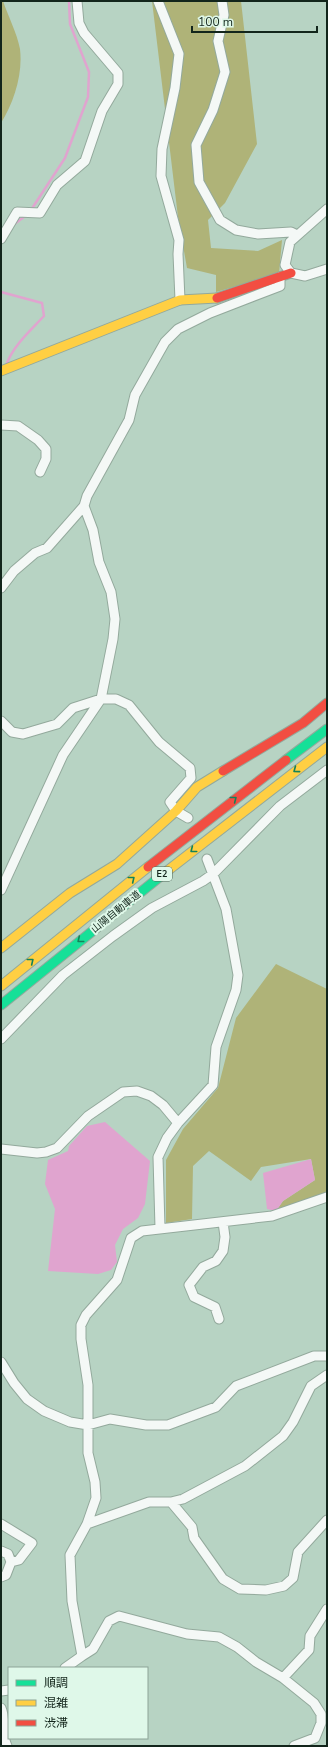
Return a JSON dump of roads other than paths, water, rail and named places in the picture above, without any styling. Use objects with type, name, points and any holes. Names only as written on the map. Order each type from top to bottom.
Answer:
[{"type":"main road","points":[[1,371],[180,300],[215,299],[280,276],[291,274]]},
{"type":"main road","points":[[1,948],[70,893],[117,864],[176,811],[197,787],[303,723],[327,703]]},
{"type":"main road","name":"山陽自動車道","points":[[1,986],[180,841],[327,729]]},
{"type":"main road","name":"山陽自動車道","points":[[1,1005],[189,853],[327,747]]},
{"type":"street","points":[[1,238],[17,212],[40,213],[58,185],[85,161],[102,111],[118,84],[118,73],[84,33],[78,23],[77,1]]},
{"type":"street","points":[[158,1],[179,54],[175,88],[162,149],[161,176],[179,240],[178,254],[180,300]]},
{"type":"street","points":[[222,1],[224,15],[218,41],[225,72],[213,110],[196,145],[199,182],[220,220],[236,230],[258,234],[291,232],[298,235]]},
{"type":"street","points":[[327,209],[290,242],[285,265],[291,274],[305,276],[327,269]]},
{"type":"street","points":[[1,588],[14,571],[35,553],[47,548],[84,506],[87,496],[129,420],[135,395],[165,342],[178,329],[210,314],[280,286],[280,276]]},
{"type":"street","points":[[1,425],[18,426],[38,440],[46,449],[46,459],[40,472]]},
{"type":"street","points":[[1,890],[63,755],[101,699],[113,639],[115,619],[111,592],[99,562],[93,530],[84,506]]},
{"type":"street","points":[[1,721],[12,732],[23,734],[57,724],[74,708],[101,699],[116,699],[129,705],[159,742],[190,768],[191,778],[170,802],[176,811],[188,818]]},
{"type":"street","points":[[1,1039],[63,974],[152,908],[203,881],[213,874],[280,806],[327,770]]},
{"type":"street","points":[[160,1228],[158,1157],[167,1138],[178,1123],[213,1084],[216,1047],[236,990],[238,975],[226,909],[208,859]]},
{"type":"street","points":[[1,1149],[37,1153],[46,1152],[57,1148],[88,1116],[123,1092],[137,1092],[151,1096],[178,1123]]},
{"type":"street","points":[[82,1656],[72,1601],[70,1555],[87,1524],[96,1498],[95,1482],[88,1453],[88,1385],[81,1339],[81,1325],[86,1315],[117,1280],[131,1238],[142,1231],[272,1216],[327,1197]]},
{"type":"street","points":[[219,1319],[215,1307],[194,1297],[189,1285],[202,1267],[216,1261],[223,1251],[225,1237],[223,1222]]},
{"type":"street","points":[[1,1362],[14,1383],[28,1399],[44,1411],[70,1422],[88,1425],[110,1419],[146,1424],[168,1425],[216,1407],[236,1386],[314,1356],[327,1356]]},
{"type":"street","points":[[87,1524],[149,1502],[171,1502],[183,1499],[245,1466],[283,1436],[293,1422],[311,1386],[327,1375]]},
{"type":"street","points":[[171,1502],[192,1527],[194,1538],[223,1579],[240,1589],[266,1590],[284,1586],[292,1578],[298,1552],[327,1520]]},
{"type":"street","points":[[1,1524],[32,1543],[19,1560],[12,1562],[6,1575],[1,1577]]},
{"type":"street","points":[[1,1551],[8,1554],[12,1562]]},
{"type":"street","points":[[283,1678],[309,1650],[310,1636],[327,1609]]},
{"type":"street","points":[[66,1667],[93,1649],[109,1621],[119,1616],[187,1634],[219,1637],[237,1647],[256,1662],[283,1678],[314,1703],[321,1714],[320,1731],[315,1738],[294,1746]]},
{"type":"street","points":[[1,1708],[4,1715],[3,1737],[7,1746]]},
{"type":"waterway","points":[[31,210],[65,158],[88,97],[89,72],[70,24],[69,1]]},
{"type":"waterway","points":[[13,225],[28,214]]},
{"type":"waterway","points":[[1,292],[42,303],[44,316],[18,344],[7,363]]}]
